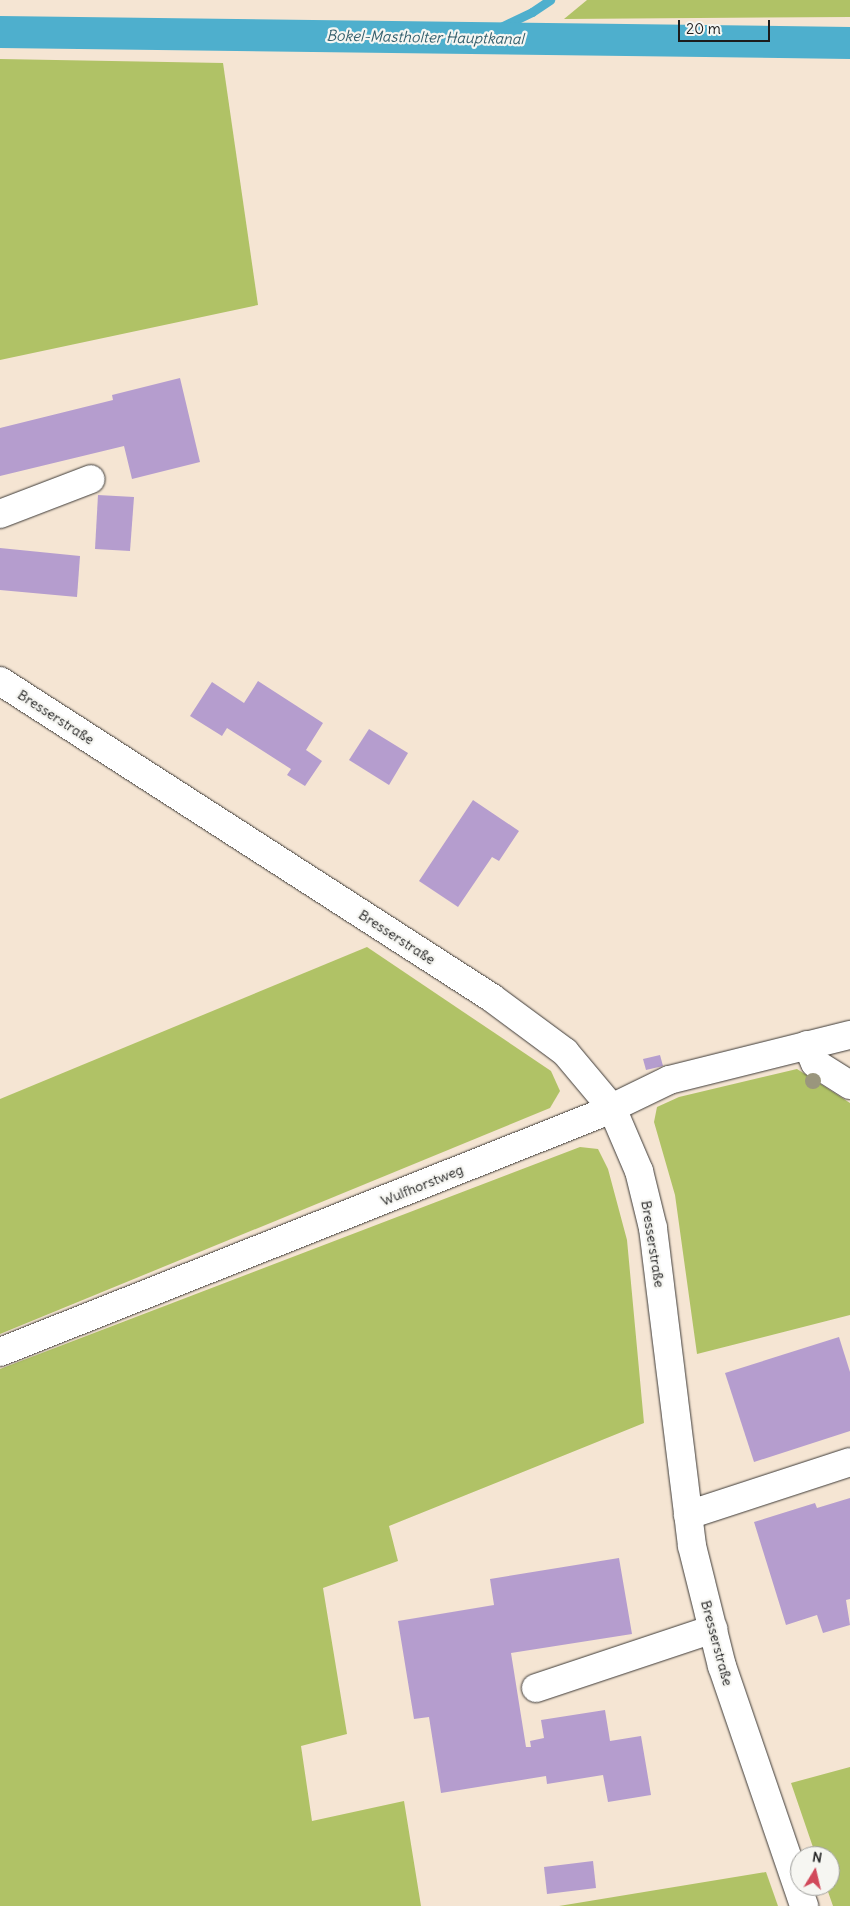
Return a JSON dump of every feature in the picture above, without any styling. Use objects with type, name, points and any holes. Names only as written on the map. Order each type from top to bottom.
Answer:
[{"type":"street","points":[[0,514],[90,479]]},
{"type":"street","name":"Bresserstraße","points":[[0,681],[492,998],[565,1052],[612,1108],[639,1171],[653,1228],[692,1546],[722,1666],[804,1906]]},
{"type":"street","name":"Wulfhorstweg","points":[[0,1352],[612,1108],[669,1080],[850,1035]]},
{"type":"street","points":[[807,1046],[815,1063],[850,1084]]},
{"type":"street","points":[[688,1515],[850,1462]]},
{"type":"street","points":[[536,1688],[713,1629]]},
{"type":"green space","points":[[587,0],[850,0],[850,17],[564,19]]},
{"type":"green space","points":[[0,59],[223,63],[258,305],[0,360]]},
{"type":"green space","points":[[367,947],[551,1071],[560,1091],[550,1108],[0,1334],[0,1099]]},
{"type":"green space","points":[[797,1069],[850,1103],[850,1315],[697,1354],[675,1195],[654,1122],[657,1107],[679,1097]]},
{"type":"green space","points":[[580,1147],[598,1149],[608,1169],[627,1240],[644,1423],[389,1526],[398,1561],[323,1588],[347,1734],[301,1746],[312,1821],[404,1801],[421,1906],[0,1906],[0,1369]]},
{"type":"green space","points":[[850,1767],[850,1906],[833,1906],[830,1896],[840,1896],[840,1846],[813,1846],[791,1783]]},
{"type":"green space","points":[[766,1872],[778,1906],[559,1906]]},
{"type":"building","points":[[180,378],[200,462],[132,479],[124,446],[0,476],[0,428],[113,400],[112,395]]},
{"type":"building","points":[[98,495],[134,497],[130,551],[95,549]]},
{"type":"building","points":[[0,548],[80,556],[77,597],[0,590]]},
{"type":"building","points":[[258,681],[323,723],[306,750],[322,761],[305,786],[287,775],[291,769],[227,728],[222,736],[190,716],[212,682],[244,703]]},
{"type":"building","points":[[369,729],[408,753],[389,785],[349,760]]},
{"type":"building","points":[[473,800],[519,831],[499,861],[492,857],[458,907],[419,881]]},
{"type":"building","points":[[660,1055],[663,1066],[646,1070],[643,1059]]},
{"type":"building","points":[[839,1337],[850,1372],[850,1431],[754,1462],[725,1373]]},
{"type":"building","points":[[850,1498],[850,1599],[846,1600],[850,1625],[823,1633],[817,1615],[786,1625],[754,1522],[815,1503],[817,1508]]},
{"type":"building","points":[[619,1558],[632,1634],[511,1653],[526,1747],[531,1747],[530,1741],[544,1738],[541,1720],[605,1710],[610,1741],[641,1736],[651,1795],[608,1802],[603,1775],[547,1784],[546,1776],[441,1793],[429,1717],[414,1719],[398,1621],[494,1605],[490,1579]]},
{"type":"building","points":[[593,1861],[596,1888],[547,1894],[544,1867]]},
{"type":"waterway","points":[[478,38],[532,12],[550,0]]},
{"type":"waterway","name":"Bokel-Mastholter Hauptkanal","points":[[0,32],[850,43]]}]
